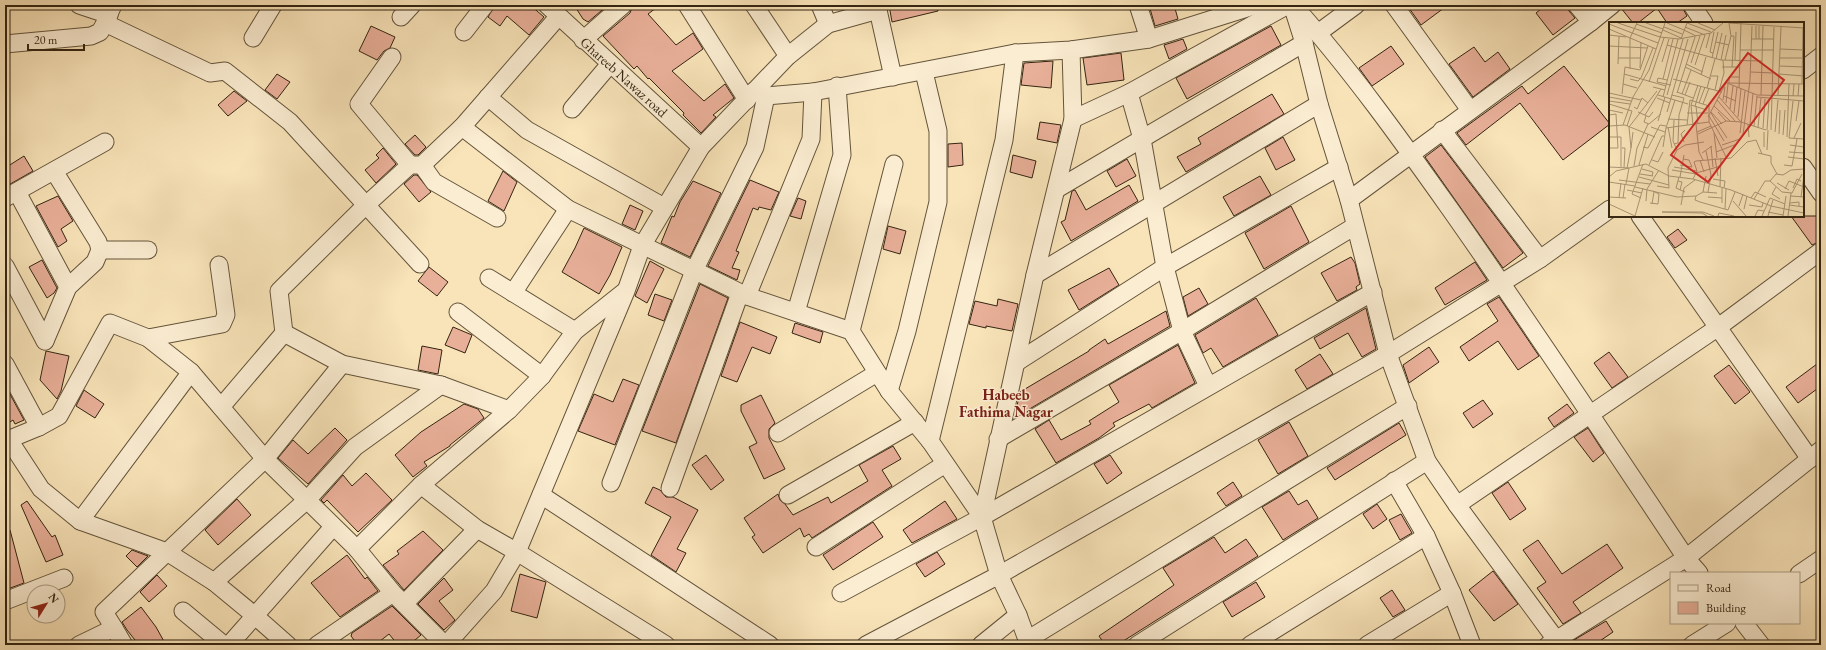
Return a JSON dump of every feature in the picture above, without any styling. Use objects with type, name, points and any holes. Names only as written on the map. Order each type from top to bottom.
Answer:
[{"type":"street","points":[[79,5],[109,14],[210,73],[225,72],[290,122],[420,264]]},
{"type":"street","points":[[253,38],[273,5]]},
{"type":"street","points":[[464,32],[485,5]]},
{"type":"street","points":[[583,40],[623,5]]},
{"type":"street","points":[[611,483],[694,271],[755,147],[756,96],[687,5]]},
{"type":"street","points":[[754,5],[788,56]]},
{"type":"street","points":[[820,5],[828,24]]},
{"type":"street","points":[[1138,5],[1149,39]]},
{"type":"street","points":[[756,96],[812,92],[837,86],[924,72],[1015,53],[1071,50],[1149,39],[1257,5]]},
{"type":"street","points":[[1073,119],[1129,93],[1288,5]]},
{"type":"street","points":[[1293,5],[1318,33],[1410,154],[1502,283],[1686,558],[1698,572]]},
{"type":"street","points":[[1293,5],[1319,104],[1349,200],[1388,354],[1427,461],[1555,643],[1686,558],[1815,455],[1717,328],[1641,217]]},
{"type":"street","points":[[1318,33],[1356,5]]},
{"type":"street","points":[[1394,5],[1470,110]]},
{"type":"street","points":[[1577,5],[1591,22]]},
{"type":"street","points":[[1349,200],[1612,5]]},
{"type":"street","points":[[1692,5],[1703,22]]},
{"type":"street","points":[[288,645],[214,582],[166,552],[80,521],[41,489],[7,440],[39,427],[59,416],[110,323],[148,338],[190,372],[221,406],[265,459],[357,549],[399,599],[445,645],[494,591],[517,552],[626,291],[642,246],[664,206],[701,147],[756,96],[788,56],[828,24],[877,7],[893,77]]},
{"type":"street","points":[[221,406],[284,333],[279,291],[366,205],[462,127],[488,97],[553,11]]},
{"type":"street","name":"Ghareeb Nawaz road","points":[[553,11],[701,147]]},
{"type":"street","points":[[5,44],[91,36],[100,32],[109,14]]},
{"type":"street","points":[[1057,189],[1304,43]]},
{"type":"street","points":[[982,517],[1035,275],[1073,119],[1071,50]]},
{"type":"street","points":[[930,441],[1004,140],[1015,53]]},
{"type":"street","points":[[1804,69],[1821,56]]},
{"type":"street","points":[[392,57],[359,104],[434,182],[497,218]]},
{"type":"street","points":[[572,109],[610,64]]},
{"type":"street","points":[[890,391],[907,331],[938,202],[938,131],[924,72]]},
{"type":"street","points":[[796,312],[842,155],[837,86]]},
{"type":"street","points":[[670,488],[743,294],[810,139],[812,92]]},
{"type":"street","points":[[1129,93],[1142,139],[1165,267],[1182,331],[1208,386]]},
{"type":"street","points":[[488,97],[528,130],[664,206]]},
{"type":"street","points":[[1035,275],[1319,104]]},
{"type":"street","points":[[462,127],[568,209],[743,294],[851,331],[877,373],[930,441],[982,517],[999,575],[1018,615],[1028,642],[1408,406]]},
{"type":"street","points":[[1442,130],[1540,259]]},
{"type":"street","points":[[68,287],[11,195],[105,142]]},
{"type":"street","points":[[851,331],[894,164]]},
{"type":"street","points":[[1017,362],[1165,267],[1339,167]]},
{"type":"street","points":[[1804,168],[1821,193]]},
{"type":"street","points":[[5,266],[45,341],[68,287],[95,262],[100,250],[98,242],[54,171]]},
{"type":"street","points":[[513,293],[568,209]]},
{"type":"street","points":[[866,645],[999,575],[1388,354],[1540,259],[1609,211]]},
{"type":"street","points":[[998,440],[1355,226]]},
{"type":"street","points":[[100,250],[148,250]]},
{"type":"street","points":[[1457,505],[1717,328],[1821,251]]},
{"type":"street","points":[[148,338],[222,324],[226,315],[219,265]]},
{"type":"street","points":[[489,278],[575,331]]},
{"type":"street","points":[[357,549],[421,485],[509,410],[542,376],[575,331],[626,291]]},
{"type":"street","points":[[841,593],[982,517],[1373,292]]},
{"type":"street","points":[[458,312],[542,376]]},
{"type":"street","points":[[284,333],[342,364],[440,385],[509,410]]},
{"type":"street","points":[[5,364],[39,427]]},
{"type":"street","points":[[124,645],[104,612],[265,459],[342,364]]},
{"type":"street","points":[[80,521],[190,372]]},
{"type":"street","points":[[778,433],[877,373]]},
{"type":"street","points":[[214,582],[307,500],[355,447],[440,385]]},
{"type":"street","points":[[788,495],[915,422]]},
{"type":"street","points":[[1137,645],[1427,461]]},
{"type":"street","points":[[816,547],[945,464]]},
{"type":"street","points":[[1394,481],[1426,536],[1452,593],[1470,644]]},
{"type":"street","points":[[421,485],[477,529],[517,552],[666,645]]},
{"type":"street","points":[[541,495],[770,645]]},
{"type":"street","points":[[229,645],[333,527]]},
{"type":"street","points":[[317,645],[399,599],[477,529]]},
{"type":"street","points":[[1250,645],[1426,536]]},
{"type":"street","points":[[1800,573],[1821,559]]},
{"type":"street","points":[[5,601],[64,578]]},
{"type":"street","points":[[1367,645],[1452,593]]},
{"type":"street","points":[[183,611],[224,645]]},
{"type":"street","points":[[981,645],[1018,615]]},
{"type":"street","points":[[1692,645],[1725,624]]},
{"type":"street","points":[[1745,624],[1761,645]]},
{"type":"street","points":[[79,645],[114,628]]},
{"type":"building","points":[[495,5],[530,5],[544,17],[529,35],[507,16],[500,26],[488,17]]},
{"type":"building","points":[[574,5],[608,5],[588,22],[583,19]]},
{"type":"building","points":[[633,5],[660,5],[648,14],[676,45],[693,33],[703,49],[672,71],[704,101],[725,84],[734,98],[713,115],[716,117],[701,133],[683,115],[684,113],[649,78],[648,79],[637,66],[634,69],[603,36],[630,13]]},
{"type":"building","points":[[889,5],[937,5],[938,11],[892,22]]},
{"type":"building","points":[[1149,5],[1174,5],[1178,19],[1155,26]]},
{"type":"building","points":[[1413,5],[1448,5],[1421,25],[1409,8]]},
{"type":"building","points":[[1546,5],[1567,5],[1569,11],[1575,18],[1553,35],[1536,13]]},
{"type":"building","points":[[1622,5],[1681,5],[1687,16],[1678,22],[1666,22],[1657,8],[1639,22],[1632,22],[1621,8]]},
{"type":"building","points":[[371,26],[395,37],[390,48],[384,51],[377,60],[359,51]]},
{"type":"building","points":[[1271,26],[1281,45],[1187,99],[1176,78]]},
{"type":"building","points":[[1183,39],[1187,49],[1169,59],[1164,45]]},
{"type":"building","points":[[1391,46],[1404,64],[1372,86],[1359,68]]},
{"type":"building","points":[[1474,47],[1485,62],[1498,52],[1510,69],[1473,97],[1449,64]]},
{"type":"building","points":[[1121,53],[1124,80],[1087,85],[1083,58]]},
{"type":"building","points":[[1053,61],[1051,88],[1021,85],[1024,63]]},
{"type":"building","points":[[1564,66],[1609,123],[1609,125],[1563,160],[1520,103],[1466,145],[1457,133],[1522,86],[1528,94]]},
{"type":"building","points":[[277,74],[290,82],[277,99],[265,90]]},
{"type":"building","points":[[234,91],[247,101],[228,116],[218,105]]},
{"type":"building","points":[[1272,94],[1284,114],[1186,172],[1177,157],[1201,144],[1198,138]]},
{"type":"building","points":[[1040,122],[1061,125],[1057,143],[1037,139]]},
{"type":"building","points":[[415,135],[426,147],[418,155],[415,155],[405,144]]},
{"type":"building","points":[[1283,137],[1295,160],[1276,170],[1265,148]]},
{"type":"building","points":[[962,143],[963,165],[948,167],[948,144]]},
{"type":"building","points":[[1441,145],[1523,253],[1503,268],[1425,157]]},
{"type":"building","points":[[383,148],[396,164],[376,183],[365,170],[379,158],[376,155]]},
{"type":"building","points":[[1013,155],[1036,161],[1032,178],[1010,172]]},
{"type":"building","points":[[24,156],[33,171],[5,187],[5,168]]},
{"type":"building","points":[[1127,159],[1136,176],[1116,187],[1107,171]]},
{"type":"building","points":[[503,171],[517,182],[504,211],[488,201]]},
{"type":"building","points":[[414,175],[417,175],[431,192],[419,202],[404,184]]},
{"type":"building","points":[[1260,176],[1271,195],[1234,216],[1223,197]]},
{"type":"building","points":[[750,180],[779,192],[771,210],[759,207],[758,210],[753,208],[736,251],[739,252],[732,268],[740,270],[737,280],[708,266]]},
{"type":"building","points":[[693,181],[721,193],[690,257],[661,243],[672,216],[674,217],[680,202]]},
{"type":"building","points":[[1129,185],[1138,201],[1071,241],[1061,222],[1065,220],[1072,191],[1075,190],[1086,210]]},
{"type":"building","points":[[58,196],[73,221],[61,229],[67,241],[58,247],[36,206]]},
{"type":"building","points":[[798,198],[806,201],[801,219],[790,216]]},
{"type":"building","points":[[630,205],[643,211],[635,230],[622,224]]},
{"type":"building","points":[[1291,206],[1309,242],[1264,269],[1245,233]]},
{"type":"building","points":[[1821,216],[1821,241],[1812,245],[1792,217]]},
{"type":"building","points":[[888,226],[906,231],[900,254],[883,249]]},
{"type":"building","points":[[584,228],[622,247],[610,275],[599,294],[562,272]]},
{"type":"building","points":[[1678,229],[1687,240],[1675,248],[1667,237]]},
{"type":"building","points":[[1351,257],[1355,263],[1360,284],[1356,287],[1357,290],[1337,301],[1321,273]]},
{"type":"building","points":[[42,260],[57,288],[54,293],[47,298],[29,267]]},
{"type":"building","points":[[650,261],[664,269],[647,303],[635,296]]},
{"type":"building","points":[[1475,262],[1487,280],[1445,305],[1435,288]]},
{"type":"building","points":[[429,267],[448,282],[437,296],[418,281]]},
{"type":"building","points":[[1109,268],[1119,285],[1079,310],[1068,290]]},
{"type":"building","points":[[700,284],[728,298],[676,443],[642,431]]},
{"type":"building","points":[[1199,288],[1208,304],[1188,316],[1183,297]]},
{"type":"building","points":[[655,294],[672,300],[664,321],[648,315]]},
{"type":"building","points":[[1499,297],[1539,356],[1518,370],[1498,341],[1469,361],[1460,347],[1498,321],[1487,304]]},
{"type":"building","points":[[1256,298],[1278,335],[1223,367],[1211,348],[1203,353],[1195,335]]},
{"type":"building","points":[[998,299],[1018,304],[1012,331],[986,326],[986,328],[969,324],[975,301],[997,306]]},
{"type":"building","points":[[1366,308],[1376,349],[1362,357],[1348,333],[1320,349],[1314,338]]},
{"type":"building","points":[[1166,311],[1170,326],[1021,414],[1017,406],[1020,392],[1089,351],[1105,339],[1108,344]]},
{"type":"building","points":[[740,322],[777,337],[770,354],[752,347],[737,382],[721,376]]},
{"type":"building","points":[[795,323],[823,332],[820,343],[792,333]]},
{"type":"building","points":[[453,327],[472,335],[465,353],[445,345]]},
{"type":"building","points":[[1178,345],[1195,383],[1152,408],[1149,404],[1113,423],[1115,426],[1099,438],[1056,463],[1035,429],[1049,420],[1061,440],[1091,424],[1089,421],[1119,402],[1109,385]]},
{"type":"building","points":[[422,346],[442,350],[438,374],[418,370]]},
{"type":"building","points":[[1429,347],[1439,362],[1409,383],[1403,365]]},
{"type":"building","points":[[46,351],[69,356],[61,391],[57,399],[40,380]]},
{"type":"building","points":[[1609,352],[1628,377],[1612,388],[1594,363]]},
{"type":"building","points":[[1320,354],[1333,374],[1307,389],[1295,370]]},
{"type":"building","points":[[1821,361],[1821,386],[1798,403],[1786,387]]},
{"type":"building","points":[[1729,365],[1750,392],[1735,404],[1714,376]]},
{"type":"building","points":[[623,379],[639,385],[615,445],[578,431],[594,394],[613,402]]},
{"type":"building","points":[[5,385],[24,420],[15,424],[13,420],[5,425]]},
{"type":"building","points":[[84,390],[104,404],[95,418],[76,406]]},
{"type":"building","points":[[761,395],[775,423],[769,429],[769,438],[785,469],[764,479],[749,447],[757,443],[741,411],[741,405]]},
{"type":"building","points":[[1483,400],[1493,414],[1473,428],[1463,413]]},
{"type":"building","points":[[464,404],[478,409],[484,418],[450,446],[424,462],[427,466],[413,477],[395,455],[421,432]]},
{"type":"building","points":[[1567,404],[1574,413],[1554,427],[1548,418]]},
{"type":"building","points":[[1289,422],[1308,456],[1278,474],[1258,440]]},
{"type":"building","points":[[1399,423],[1406,435],[1335,480],[1327,468]]},
{"type":"building","points":[[335,428],[347,440],[308,484],[278,458],[293,440],[308,454]]},
{"type":"building","points":[[1588,428],[1604,453],[1593,462],[1574,437]]},
{"type":"building","points":[[893,446],[901,459],[882,470],[892,486],[812,538],[809,534],[804,537],[800,528],[763,553],[752,537],[755,535],[744,518],[778,494],[780,500],[793,515],[828,497],[831,503],[868,481],[859,465]]},
{"type":"building","points":[[706,455],[724,480],[711,490],[692,465]]},
{"type":"building","points":[[1110,455],[1122,473],[1107,484],[1094,464]]},
{"type":"building","points":[[366,473],[392,500],[358,532],[327,500],[324,503],[321,500],[343,475],[352,486]]},
{"type":"building","points":[[1233,482],[1242,496],[1226,506],[1217,493]]},
{"type":"building","points":[[1508,482],[1526,509],[1510,520],[1492,493]]},
{"type":"building","points":[[653,487],[660,490],[666,497],[673,497],[698,510],[677,549],[686,553],[676,572],[651,555],[671,517],[645,503]]},
{"type":"building","points":[[1289,491],[1298,505],[1307,500],[1318,518],[1283,540],[1262,507]]},
{"type":"building","points":[[237,499],[251,515],[218,545],[205,530]]},
{"type":"building","points":[[27,501],[52,537],[55,535],[63,555],[46,562],[21,505]]},
{"type":"building","points":[[945,501],[957,519],[912,543],[903,530]]},
{"type":"building","points":[[1377,504],[1387,519],[1373,529],[1363,514]]},
{"type":"building","points":[[1401,514],[1412,533],[1400,540],[1389,520]]},
{"type":"building","points":[[873,522],[883,537],[833,570],[823,555]]},
{"type":"building","points":[[10,530],[24,583],[5,590],[5,531]]},
{"type":"building","points":[[423,531],[443,550],[404,590],[383,565],[399,554],[397,551]]},
{"type":"building","points":[[1214,537],[1225,553],[1246,539],[1258,556],[1117,645],[1105,645],[1099,636],[1174,585],[1163,568]]},
{"type":"building","points":[[1538,540],[1562,574],[1607,544],[1623,568],[1573,602],[1581,613],[1563,624],[1537,588],[1546,582],[1523,550]]},
{"type":"building","points":[[132,550],[148,556],[137,567],[126,556]]},
{"type":"building","points":[[937,552],[945,564],[925,577],[916,564]]},
{"type":"building","points":[[347,555],[365,579],[367,577],[378,591],[340,617],[311,583]]},
{"type":"building","points":[[1493,571],[1518,604],[1494,621],[1469,590]]},
{"type":"building","points":[[520,574],[546,582],[537,618],[511,611]]},
{"type":"building","points":[[157,575],[167,586],[149,602],[140,592]]},
{"type":"building","points":[[444,578],[453,590],[439,601],[455,620],[444,630],[418,604]]},
{"type":"building","points":[[1256,582],[1265,597],[1232,617],[1223,602]]},
{"type":"building","points":[[1392,590],[1405,610],[1393,617],[1380,598]]},
{"type":"building","points":[[392,606],[421,635],[409,645],[398,645],[389,634],[375,645],[358,645],[351,636],[352,633]]},
{"type":"building","points":[[141,607],[156,627],[166,645],[139,645],[127,630],[122,622]]},
{"type":"building","points":[[1606,621],[1613,632],[1594,645],[1578,645],[1574,640]]},
{"type":"district","name":"Habeeb Fathima Nagar","points":[[1006,404]]}]
